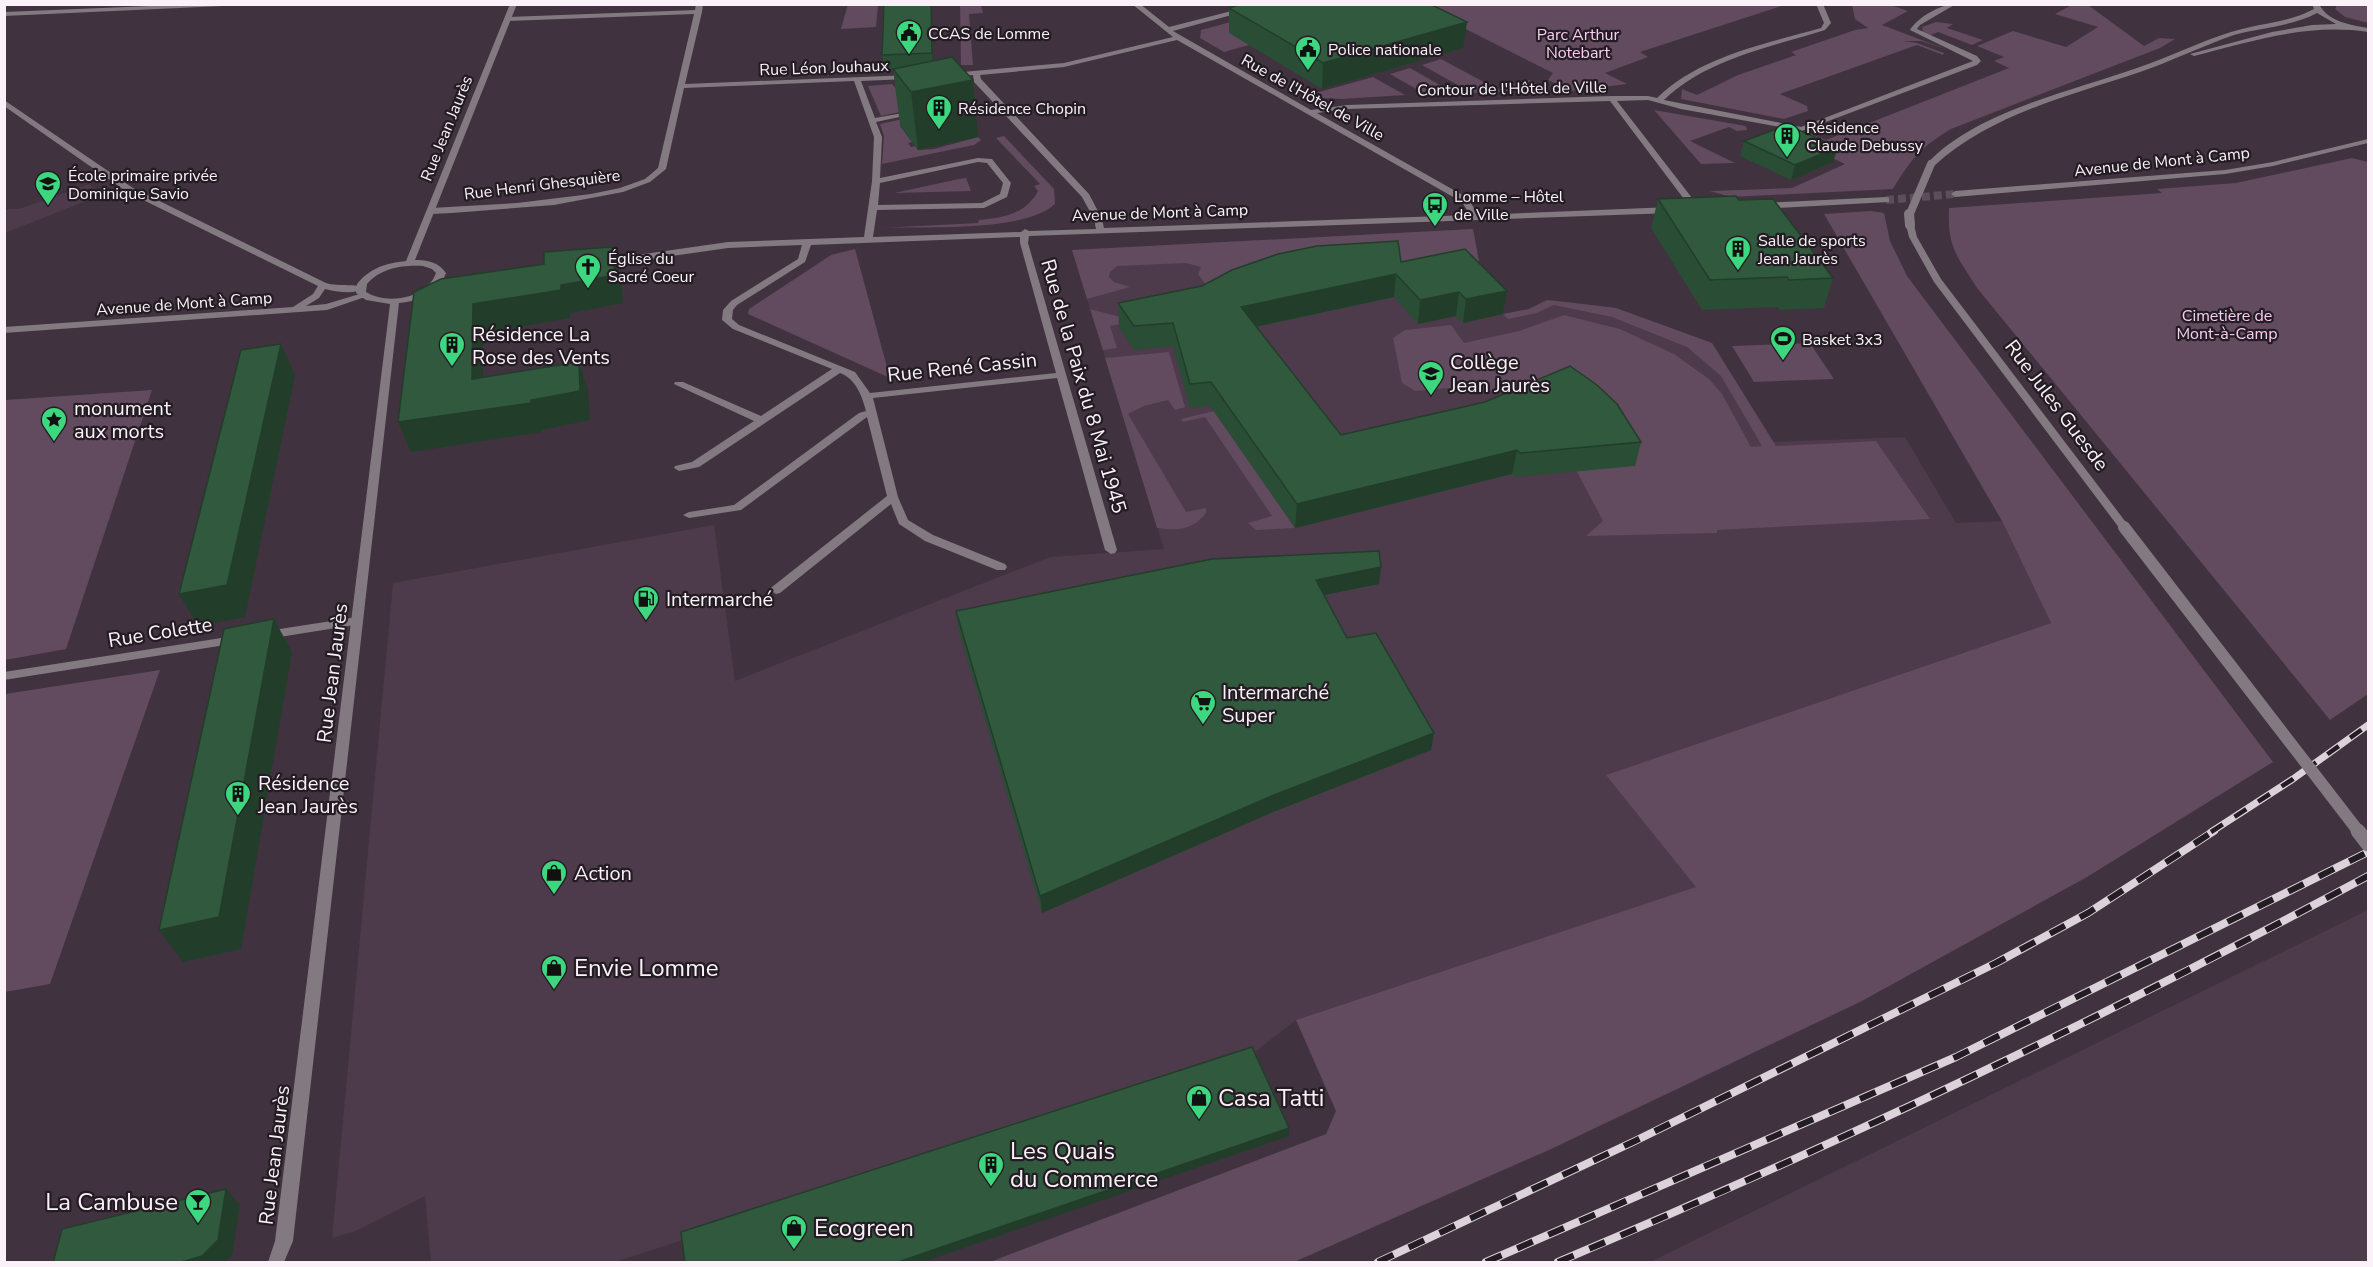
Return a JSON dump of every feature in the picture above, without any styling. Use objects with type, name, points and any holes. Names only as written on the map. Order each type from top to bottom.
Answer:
[{"type":"street","points":[[4,14],[265,4]]},
{"type":"street","name":"Rue Jean Jaurès","points":[[409,262],[513,4]]},
{"type":"street","name":"Rue de l'Hôtel de Ville","points":[[1135,4],[1178,38],[1465,200],[1475,216]]},
{"type":"street","points":[[1167,30],[1269,4]]},
{"type":"street","points":[[1660,100],[1669,89],[1710,66],[1823,29],[1828,23],[1819,4]]},
{"type":"street","points":[[1611,98],[1660,100],[1802,129],[1977,61],[1912,30],[1917,24],[1953,4]]},
{"type":"street","points":[[2316,7],[2334,20],[2368,30]]},
{"type":"street","name":"Rue Jules Guesde","points":[[2316,7],[2300,17],[2225,36],[1967,135],[1950,146],[1931,164],[1909,212],[1913,237],[1937,280],[2368,844]]},
{"type":"street","points":[[507,19],[700,8]]},
{"type":"street","name":"Rue Henri Ghesquière","points":[[431,211],[518,205],[609,194],[647,182],[662,169],[700,8]]},
{"type":"street","name":"Rue Jules Guesde","points":[[2146,67],[2285,29],[2321,25],[2354,27]]},
{"type":"street","points":[[940,75],[976,74],[1064,65],[1178,38]]},
{"type":"street","points":[[976,74],[977,80],[1086,196],[1098,219],[1100,230]]},
{"type":"street","name":"Rue Léon Jouhaux","points":[[683,86],[917,77]]},
{"type":"street","points":[[894,78],[901,86]]},
{"type":"street","points":[[856,80],[878,137],[876,181],[868,238]]},
{"type":"street","name":"Contour de l'Hôtel de Ville","points":[[1311,112],[1347,107],[1611,98],[1696,209]]},
{"type":"street","points":[[4,102],[130,190],[322,285],[362,292],[376,301],[395,301],[422,294],[443,283],[438,268],[426,263],[409,262],[377,271],[364,280],[362,292]]},
{"type":"street","points":[[872,121],[922,111],[915,103]]},
{"type":"street","name":"Avenue de Mont à Camp","points":[[1955,194],[2225,172],[2273,164],[2368,141]]},
{"type":"street","points":[[873,208],[984,205],[1004,195],[1007,183],[989,161],[978,160],[876,181]]},
{"type":"street","points":[[1754,206],[1886,200]]},
{"type":"street","name":"Avenue de Mont à Camp","points":[[592,265],[728,244],[1708,208]]},
{"type":"street","name":"Rue de la Paix du 8 Mai 1945","points":[[1025,232],[1024,243],[1112,550]]},
{"type":"street","points":[[808,241],[802,260],[734,303],[726,317],[736,327],[840,368],[856,378],[867,396],[893,497],[900,516],[909,528],[1001,567]]},
{"type":"street","points":[[283,311],[312,299],[322,285]]},
{"type":"street","name":"Avenue de Mont à Camp","points":[[4,330],[341,305],[362,292]]},
{"type":"street","name":"Rue Jean Jaurès","points":[[276,1263],[284,1241],[395,301]]},
{"type":"street","points":[[679,468],[695,465],[840,368]]},
{"type":"street","name":"Rue René Cassin","points":[[867,396],[1062,375]]},
{"type":"street","points":[[679,384],[761,420]]},
{"type":"street","points":[[689,515],[737,508],[862,416],[871,413]]},
{"type":"street","points":[[776,590],[893,497]]},
{"type":"street","name":"Rue Colette","points":[[4,676],[357,621]]},
{"type":"shaded area","name":"École primaire privée Dominique Savio","points":[[89,184],[104,194],[5,233],[5,209],[19,209]]},
{"type":"shaded area","points":[[1473,229],[1480,267],[1503,314],[1529,309],[1547,300],[1616,308],[1712,343],[1773,442],[1905,437],[1956,523],[2002,521],[2051,623],[1607,775],[1697,887],[1296,1020],[1251,1055],[615,1262],[431,1262],[425,1196],[356,1231],[332,1238],[393,583],[714,525],[735,681],[1050,557],[1164,549],[1072,250]]},
{"type":"shaded area","points":[[2368,910],[2368,1262],[1650,1262]]},
{"type":"green space","points":[[848,4],[878,5],[876,27],[841,29]]},
{"type":"green space","points":[[960,5],[981,5],[983,13],[969,14],[973,65],[961,65]]},
{"type":"green space","points":[[1294,5],[1249,45],[1224,52],[1200,38],[1201,30]]},
{"type":"green space","name":"Parc Arthur Notebart","points":[[1418,5],[1785,5],[1640,52],[1648,57],[1605,73],[1627,84],[1571,91],[1548,80],[1553,73]]},
{"type":"green space","points":[[1852,5],[1891,5],[1908,11],[1882,25],[1948,50],[1921,41],[1903,41],[1917,43],[1944,53],[1943,55],[1917,45],[1780,94],[1807,106],[1808,111],[1784,119],[1681,99],[1682,89],[1697,95],[1738,75],[1796,55],[1791,52],[1855,30],[1868,28],[1855,19]]},
{"type":"green space","points":[[2072,5],[2088,5],[2144,46],[2159,38],[2175,39],[2160,48],[1951,129],[1918,154],[1893,189],[1731,197],[1710,191],[1792,188],[1845,164],[1792,139],[1797,132],[1809,133],[1826,140],[2009,68],[1994,61],[2004,57],[1977,46],[2013,31],[2066,47],[2098,27],[2055,14]]},
{"type":"green space","points":[[2337,5],[2368,5],[2368,23],[2345,17],[2335,9]]},
{"type":"green space","points":[[1936,22],[1953,24],[1947,28],[1983,40],[1972,45],[1938,32],[1928,36],[1923,32],[1922,27]]},
{"type":"green space","points":[[1441,59],[1497,89],[1530,80],[1545,90],[1472,93],[1422,65]]},
{"type":"green space","points":[[1410,68],[1454,93],[1425,94],[1390,74]]},
{"type":"green space","points":[[1373,77],[1405,95],[1342,99],[1301,97]]},
{"type":"green space","points":[[892,84],[914,109],[881,116],[868,86]]},
{"type":"green space","points":[[1654,110],[1746,126],[1747,130],[1737,131],[1729,127],[1690,141],[1735,163],[1701,164]]},
{"type":"green space","points":[[916,116],[900,126],[912,142],[908,143],[911,147],[915,146],[918,150],[934,149],[978,137],[981,140],[974,145],[882,164],[884,136],[880,124]]},
{"type":"green space","points":[[1004,136],[1054,189],[1055,204],[1021,220],[997,224],[879,228],[978,223],[979,220],[1013,213],[1027,205],[1038,191],[1034,186],[1040,184],[996,138]]},
{"type":"green space","name":"Cimetière de Mont-à-Camp","points":[[2352,158],[2368,162],[2368,694],[2330,720],[1977,288],[1955,251],[1950,232],[1949,208],[2162,193],[2157,189],[2236,183]]},
{"type":"green space","points":[[966,178],[971,191],[894,193],[959,179]]},
{"type":"green space","points":[[1871,211],[1884,213],[1890,241],[1907,276],[2273,762],[2087,877],[1860,1002],[1549,1150],[1294,1262],[990,1262],[1326,1134],[1336,1111],[1296,1020],[1696,887],[1606,775],[2051,623],[2002,521],[1824,214]]},
{"type":"green space","points":[[1473,229],[1480,267],[1217,301],[1198,274],[1201,267],[1186,263],[1117,266],[1110,272],[1109,277],[1114,282],[1130,287],[1087,299],[1072,250]]},
{"type":"green space","points":[[855,249],[890,378],[748,314],[749,309],[831,255]]},
{"type":"green space","points":[[1547,300],[1616,308],[1712,343],[1776,446],[1876,441],[1930,519],[1717,530],[1717,533],[1586,536],[1603,521],[1577,472],[1541,389],[1494,391],[1450,388],[1415,391],[1402,383],[1393,338],[1405,330],[1451,325],[1464,343],[1519,331],[1564,315],[1620,329],[1674,354],[1709,379],[1722,394],[1751,447],[1762,446],[1721,376],[1687,347],[1612,317],[1554,305],[1537,313],[1508,319],[1503,314],[1529,309]]},
{"type":"green space","points":[[1090,309],[1124,318],[1159,317],[1110,326],[1117,348],[1103,350]]},
{"type":"green space","name":"Basket 3x3","points":[[1810,343],[1834,379],[1754,382],[1732,346]]},
{"type":"green space","points":[[1169,352],[1185,407],[1175,410],[1168,400],[1144,406],[1128,414],[1186,512],[1206,508],[1206,513],[1196,523],[1184,528],[1172,529],[1157,528],[1105,358]]},
{"type":"green space","points":[[152,390],[66,649],[5,660],[5,400]]},
{"type":"green space","points":[[1214,411],[1295,528],[1256,530],[1248,523],[1272,516],[1205,417],[1183,422],[1181,419]]},
{"type":"green space","points":[[160,670],[50,984],[5,992],[5,694]]},
{"type":"building","points":[[884,4],[931,4],[932,53],[882,55]]},
{"type":"building","points":[[1242,4],[1430,4],[1467,22],[1323,63],[1229,8]]},
{"type":"building","points":[[952,57],[973,80],[911,92],[893,69]]},
{"type":"building","points":[[1787,125],[1838,147],[1795,165],[1744,141]]},
{"type":"building","points":[[1736,196],[1739,200],[1773,199],[1833,278],[1710,280],[1658,199]]},
{"type":"building","name":"Collège Jean Jaurès","points":[[1398,241],[1401,262],[1465,249],[1507,291],[1466,299],[1459,292],[1420,300],[1396,274],[1241,307],[1341,435],[1485,402],[1570,366],[1597,385],[1617,404],[1641,442],[1520,453],[1517,450],[1297,504],[1211,382],[1190,384],[1173,323],[1134,326],[1118,303],[1202,286],[1232,270],[1278,254],[1317,246]]},
{"type":"building","points":[[612,247],[615,275],[561,285],[561,290],[473,304],[472,379],[579,362],[580,391],[531,400],[531,403],[398,422],[414,292],[441,279],[544,264],[544,252]]},
{"type":"building","points":[[281,344],[227,585],[179,594],[241,350]]},
{"type":"building","name":"Intermarché Super","points":[[1379,551],[1381,567],[1316,580],[1347,638],[1376,633],[1434,733],[1274,795],[1040,896],[956,611],[1212,559]]},
{"type":"building","points":[[274,619],[219,917],[159,930],[224,629]]},
{"type":"building","name":"Les Quais du Commerce","points":[[1252,1047],[1289,1128],[895,1263],[685,1263],[681,1232]]},
{"type":"building","points":[[226,1189],[218,1240],[202,1256],[178,1263],[53,1263],[62,1229]]},
{"type":"tunnel","points":[[1886,200],[1955,194]]},
{"type":"railway","points":[[2211,832],[2293,779],[2368,725]]},
{"type":"railway","points":[[1378,1262],[1635,1141],[1996,963],[2088,913],[2214,831]]},
{"type":"railway","points":[[1486,1262],[1956,1057],[2368,852]]},
{"type":"railway","points":[[1558,1262],[1764,1173],[1968,1079],[2169,980],[2368,876]]},
{"type":"place","name":"CCAS de Lomme","points":[[909,56]]},
{"type":"place","name":"Police nationale","points":[[1308,72]]},
{"type":"place","name":"Résidence Chopin","points":[[939,131]]},
{"type":"place","name":"Résidence Claude Debussy","points":[[1787,159]]},
{"type":"place","name":"École primaire privée Dominique Savio","points":[[48,207]]},
{"type":"place","name":"Lomme – Hôtel de Ville","points":[[1435,228]]},
{"type":"place","name":"Salle de sports Jean Jaurès","points":[[1738,272]]},
{"type":"place","name":"Église du Sacré Coeur","points":[[588,290]]},
{"type":"place","name":"Basket 3x3","points":[[1783,362]]},
{"type":"place","name":"Résidence La Rose des Vents","points":[[452,368]]},
{"type":"place","name":"Collège Jean Jaurès","points":[[1431,397]]},
{"type":"place","name":"monument aux morts","points":[[54,443]]},
{"type":"place","name":"Intermarché","points":[[646,622]]},
{"type":"place","name":"Intermarché Super","points":[[1203,726]]},
{"type":"place","name":"Résidence Jean Jaurès","points":[[238,817]]},
{"type":"place","name":"Action","points":[[554,896]]},
{"type":"place","name":"Envie Lomme","points":[[554,991]]},
{"type":"place","name":"Casa Tatti","points":[[1199,1121]]},
{"type":"place","name":"Les Quais du Commerce","points":[[991,1188]]},
{"type":"place","name":"La Cambuse","points":[[198,1225]]},
{"type":"place","name":"Ecogreen","points":[[794,1251]]}]
